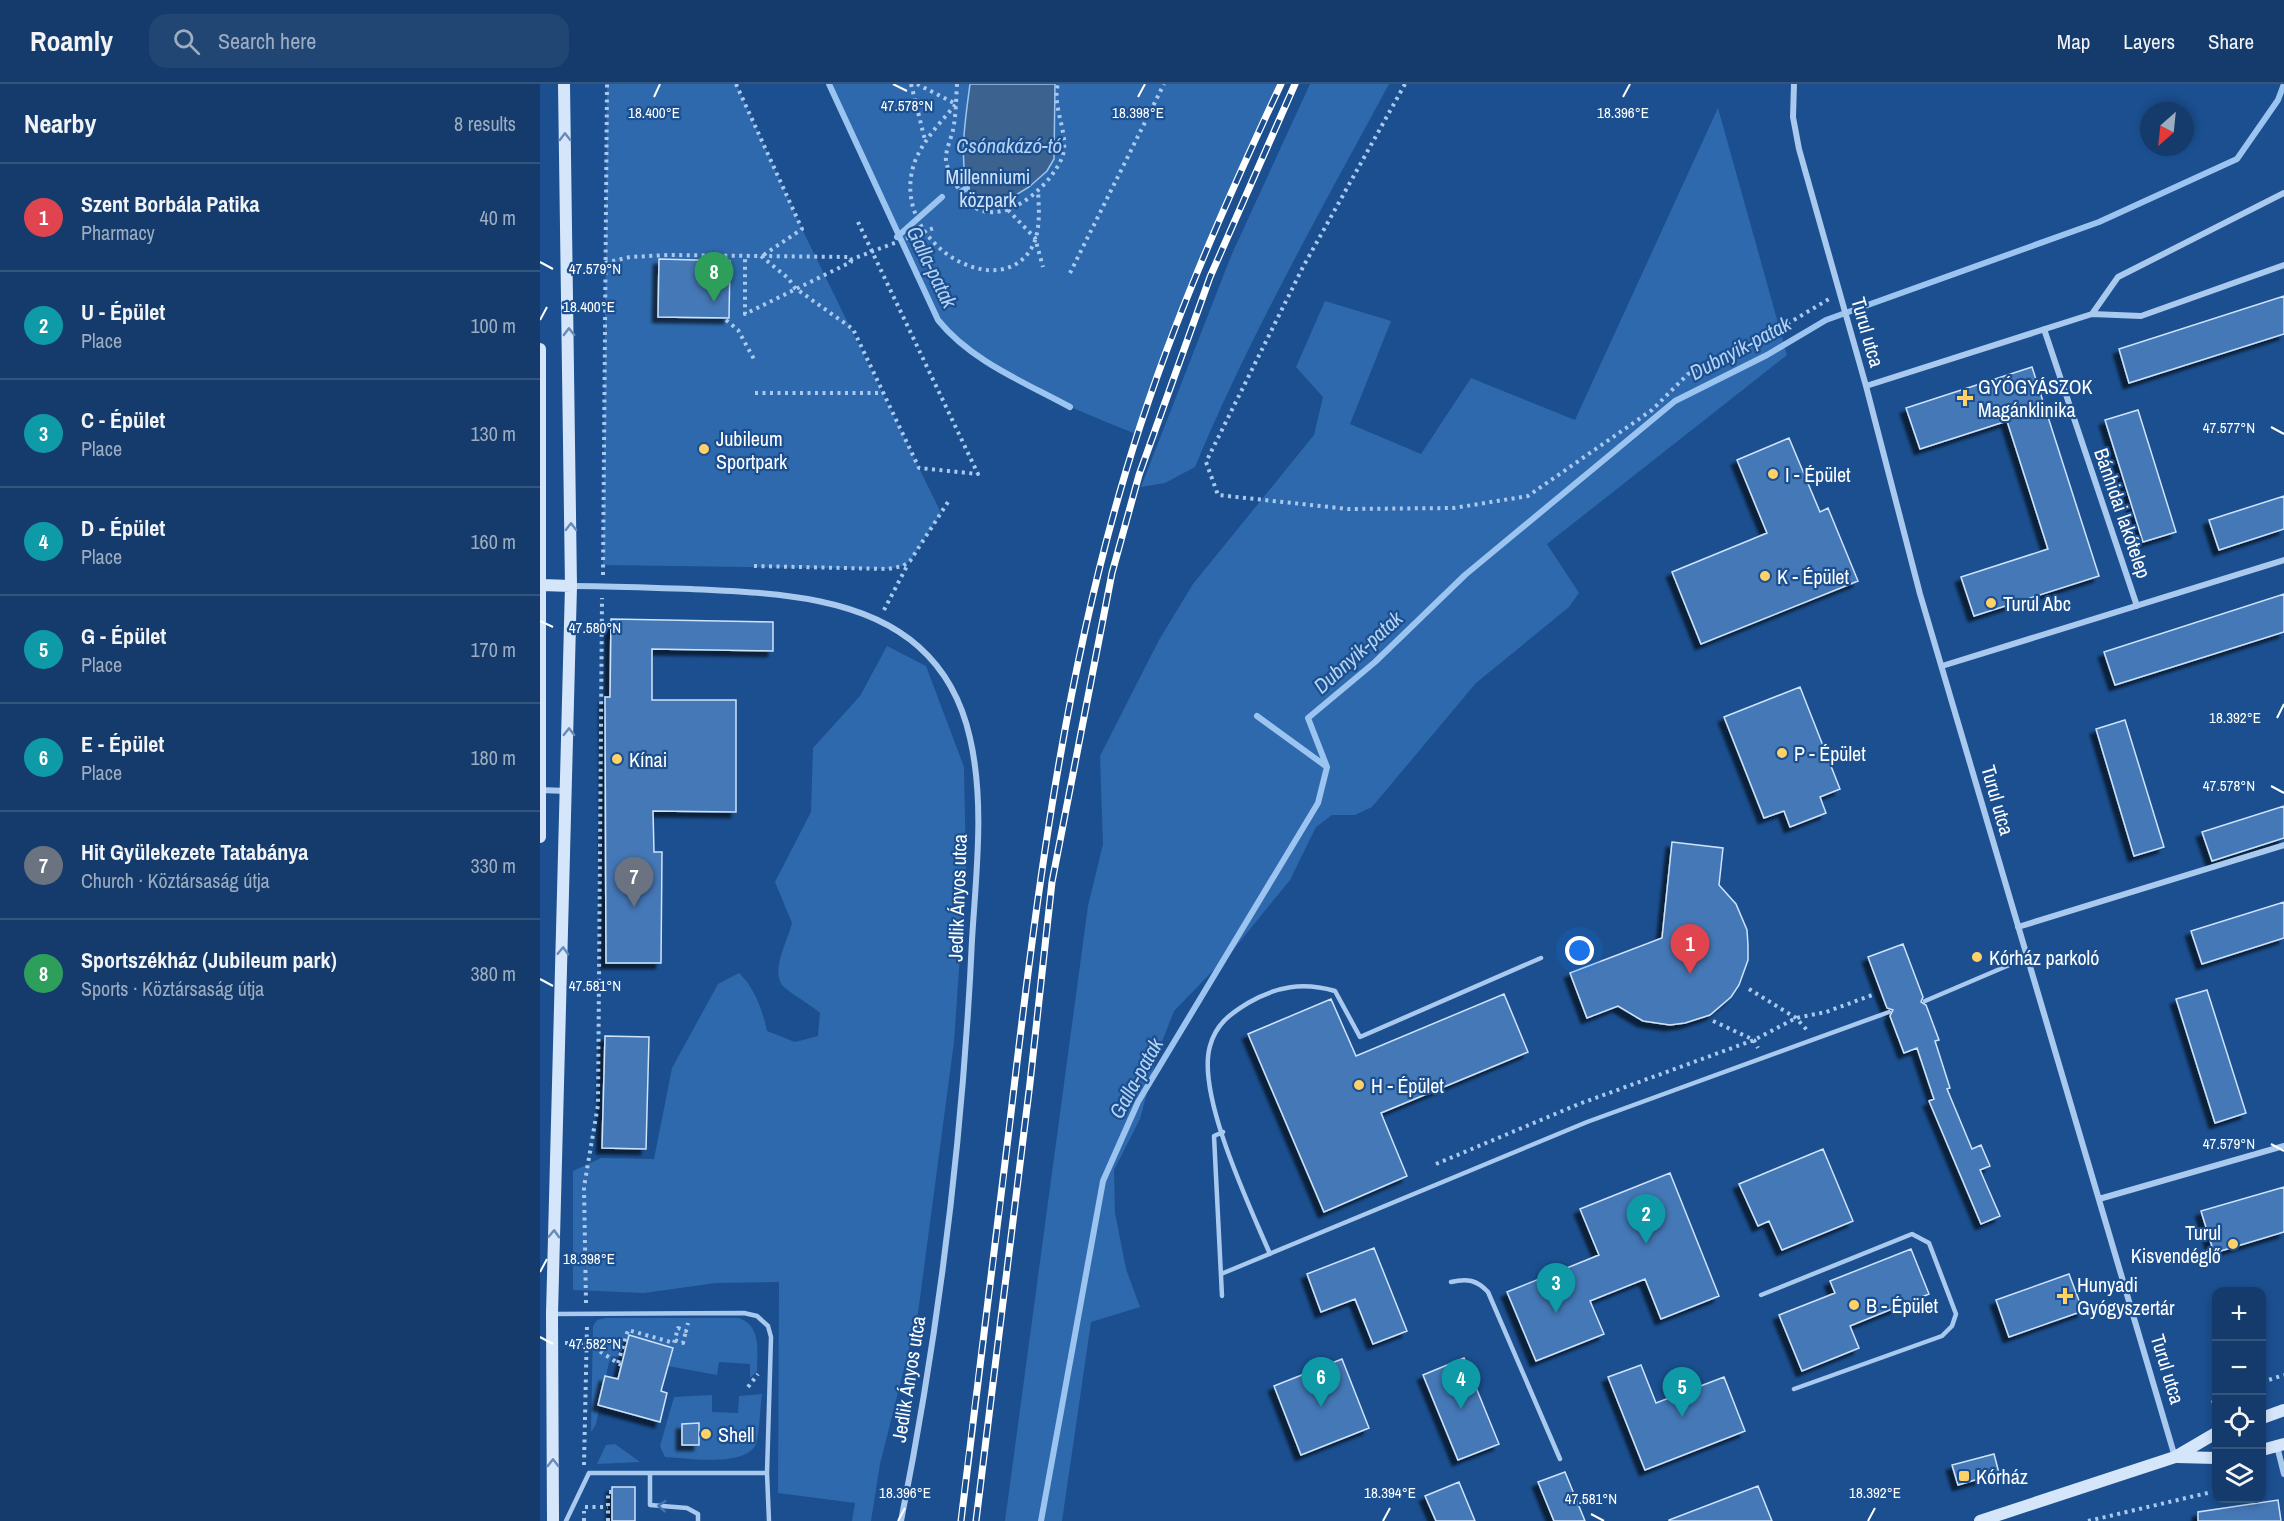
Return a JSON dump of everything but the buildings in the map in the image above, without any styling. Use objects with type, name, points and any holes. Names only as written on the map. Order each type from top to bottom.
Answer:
[{"type":"street","points":[[553,1521],[552,1314],[568,791],[571,586],[564,84]]},
{"type":"street","name":"Turul utca","points":[[1794,84],[1793,117],[1799,149],[1942,666],[2175,1457]]},
{"type":"street","points":[[2092,314],[2118,277],[2284,193]]},
{"type":"street","points":[[1866,386],[2092,314],[2141,316],[2284,265]]},
{"type":"street","name":"Bánhidai lakótelep","points":[[2044,329],[2137,606]]},
{"type":"street","points":[[540,349],[542,585],[540,837]]},
{"type":"street","name":"Bánhidai lakótelep","points":[[1942,666],[2284,560]]},
{"type":"street","points":[[542,585],[571,586]]},
{"type":"street","name":"Jedlik Ányos utca","points":[[571,586],[789,596],[844,607],[878,621],[917,645],[945,674],[958,698],[970,739],[977,787],[969,1012],[942,1274],[901,1521]]},
{"type":"street","points":[[541,790],[568,791]]},
{"type":"street","points":[[2018,927],[2284,845]]},
{"type":"street","points":[[2099,1199],[2284,1146]]},
{"type":"street","points":[[2266,1417],[2284,1410]]},
{"type":"street","points":[[1980,1521],[2175,1457],[2212,1436]]},
{"type":"street","points":[[2266,1449],[2281,1445],[2284,1474]]},
{"type":"street","points":[[2175,1457],[2212,1458]]},
{"type":"lane","points":[[1924,1001],[2028,957]]},
{"type":"lane","points":[[1270,1254],[1213,1104],[1209,1047],[1221,1022],[1263,994],[1311,984],[1335,991],[1360,1037],[1542,958]]},
{"type":"lane","points":[[1221,1274],[1587,1122],[1889,1012]]},
{"type":"lane","points":[[1222,1132],[1214,1136],[1222,1296]]},
{"type":"lane","points":[[1761,1295],[1911,1234],[1929,1243],[1956,1314],[1952,1326],[1942,1336],[1794,1389]]},
{"type":"lane","points":[[1451,1282],[1464,1278],[1479,1283],[1488,1292],[1560,1459]]},
{"type":"lane","points":[[552,1314],[728,1312],[757,1316],[768,1326],[771,1337],[767,1473],[769,1521]]},
{"type":"lane","points":[[566,1521],[588,1473],[767,1473]]},
{"type":"lane","points":[[650,1473],[650,1505],[687,1508],[698,1514],[698,1521]]},
{"type":"path","points":[[584,1521],[587,1343],[584,1187],[598,1105],[607,84]]},
{"type":"path","points":[[736,84],[802,229],[761,256]]},
{"type":"path","points":[[911,84],[926,141]]},
{"type":"path","points":[[917,84],[956,104]]},
{"type":"path","points":[[957,84],[956,104],[946,160],[964,199],[980,210],[998,213],[1008,210],[1038,191],[1056,169],[1065,149],[1056,99],[1058,84]]},
{"type":"path","points":[[1070,273],[1164,84]]},
{"type":"path","points":[[1405,84],[1304,267],[1206,462],[1218,495],[1348,509],[1454,508],[1527,496],[1643,416],[1688,374],[1742,351],[1839,291]]},
{"type":"path","points":[[956,104],[926,141],[913,166],[910,193],[917,220],[936,247],[951,258],[969,266],[1007,267],[1020,260],[1029,251],[1035,238],[1038,191]]},
{"type":"path","points":[[1008,210],[1035,238],[1043,267]]},
{"type":"path","points":[[761,256],[788,278],[795,288],[853,329],[919,468],[978,474],[858,222]]},
{"type":"path","points":[[745,256],[745,314],[851,262],[850,260],[934,228]]},
{"type":"path","points":[[605,263],[630,257],[668,255],[849,257],[850,260]]},
{"type":"path","points":[[726,320],[738,330],[755,360]]},
{"type":"path","points":[[755,393],[884,393]]},
{"type":"path","points":[[878,621],[910,561],[948,502]]},
{"type":"path","points":[[753,566],[888,569],[903,566],[910,561]]},
{"type":"path","points":[[1749,989],[1796,1018],[1815,1040]]},
{"type":"path","points":[[1436,1164],[1580,1104],[1754,1040],[1796,1018],[1826,1012],[1875,994]]},
{"type":"path","points":[[1713,1021],[1754,1040],[1763,1056]]},
{"type":"path","points":[[675,1340],[682,1343],[690,1316]]},
{"type":"path","points":[[587,1343],[620,1364],[628,1330],[674,1343],[678,1328],[686,1331]]},
{"type":"path","points":[[748,1387],[760,1371]]},
{"type":"path","points":[[2266,1381],[2284,1375]]},
{"type":"path","points":[[608,1521],[608,1492],[612,1492]]},
{"type":"path","points":[[2088,1521],[2212,1492]]},
{"type":"path","points":[[584,1507],[608,1507]]},
{"type":"green space","name":"Jubileum Sportpark","points":[[607,84],[736,84],[802,229],[941,513],[910,561],[903,566],[888,569],[603,565]]},
{"type":"green space","name":"Millenniumi közpark","points":[[829,84],[1277,84],[1201,257],[1136,434],[1057,401],[1002,372],[956,339],[938,320]]},
{"type":"green space","points":[[1310,84],[1389,84],[1263,321],[1195,467],[1165,483],[1141,487],[1231,256]]},
{"type":"green space","points":[[1718,108],[1787,355],[1547,544],[1579,593],[1569,607],[1476,683],[1372,807],[1355,815],[1332,815],[1316,827],[1290,880],[1233,950],[1174,1011],[1158,1052],[1140,1119],[1114,1170],[1115,1213],[1126,1269],[1140,1307],[1091,1322],[1062,1521],[1005,1521],[1088,906],[1103,844],[1100,756],[1159,640],[1193,584],[1314,435],[1323,397],[1296,367],[1325,301],[1391,321],[1350,424],[1421,454],[1471,378],[1575,420]]},
{"type":"green space","points":[[887,646],[926,666],[964,767],[966,868],[954,1042],[918,1313],[880,1464],[871,1521],[852,1521],[855,1503],[778,1493],[779,1282],[716,1283],[644,1293],[573,1290],[573,1171],[601,1158],[654,1159],[672,1068],[718,984],[739,973],[757,1000],[767,1031],[795,1042],[818,1036],[820,1013],[784,987],[779,978],[781,954],[792,923],[775,882],[811,812],[813,748],[860,696]]},
{"type":"green space","points":[[606,1318],[739,1318],[752,1327],[755,1333],[757,1371],[750,1378],[750,1364],[719,1362],[717,1375],[668,1366],[673,1348],[629,1335],[623,1358],[612,1356],[609,1362],[596,1424],[591,1432],[593,1326],[597,1320]]},
{"type":"green space","points":[[762,1394],[757,1441],[748,1453],[739,1457],[713,1460],[665,1457],[660,1446],[674,1397],[712,1395],[712,1412],[738,1413],[739,1396]]},
{"type":"green space","points":[[615,1444],[640,1462],[597,1464],[606,1445]]},
{"type":"water","name":"Csónakázó-tó","points":[[970,84],[1055,84],[1054,159],[1047,171],[1029,187],[998,206],[984,205],[970,198],[966,184],[963,156]]},
{"type":"waterway","name":"Galla-patak","points":[[829,84],[938,320],[951,334],[982,359],[1070,407]]},
{"type":"waterway","name":"Dubnyik-patak","points":[[1327,767],[1308,718],[1375,662],[1465,575],[1675,401],[1767,355],[1826,320],[2099,222],[2237,159],[2278,100],[2284,84]]},
{"type":"waterway","points":[[962,191],[967,188]]},
{"type":"waterway","points":[[897,237],[942,197]]},
{"type":"waterway","name":"Galla-patak","points":[[1041,1521],[1103,1181],[1138,1102],[1318,803],[1327,767],[1257,716]]},
{"type":"railway","points":[[961,1521],[1029,964],[1053,798],[1084,633],[1126,471],[1159,372],[1196,274],[1281,84]]},
{"type":"railway","points":[[976,1521],[1030,1083],[1052,882],[1112,573],[1139,475],[1210,277],[1295,84]]},
{"type":"place","name":"Sportszékház (Jubileum park)","points":[[714,302]]},
{"type":"place","name":"GYÓGYÁSZOK Magánklinika","points":[[1965,398]]},
{"type":"place","name":"Jubileum Sportpark","points":[[704,449]]},
{"type":"place","name":"I - Épület","points":[[1773,474]]},
{"type":"place","name":"K - Épület","points":[[1765,576]]},
{"type":"place","name":"Turul Abc","points":[[1991,603]]},
{"type":"place","name":"P - Épület","points":[[1782,753]]},
{"type":"place","name":"Kínai","points":[[617,759]]},
{"type":"place","name":"Hit Gyülekezete Tatabánya","points":[[634,907]]},
{"type":"place","name":"Kórház parkoló","points":[[1977,957]]},
{"type":"place","name":"Szent Borbála Patika","points":[[1690,974]]},
{"type":"place","name":"H - Épület","points":[[1359,1085]]},
{"type":"place","name":"U - Épület","points":[[1646,1244]]},
{"type":"place","name":"Turul Kisvendéglő","points":[[2233,1244]]},
{"type":"place","name":"Hunyadi Gyógyszertár","points":[[2065,1296]]},
{"type":"place","name":"B - Épület","points":[[1854,1305]]},
{"type":"place","name":"C - Épület","points":[[1556,1313]]},
{"type":"place","name":"E - Épület","points":[[1321,1407]]},
{"type":"place","name":"D - Épület","points":[[1461,1409]]},
{"type":"place","name":"G - Épület","points":[[1682,1417]]},
{"type":"place","name":"Shell","points":[[706,1434]]},
{"type":"place","name":"Kórház","points":[[1964,1476]]}]
